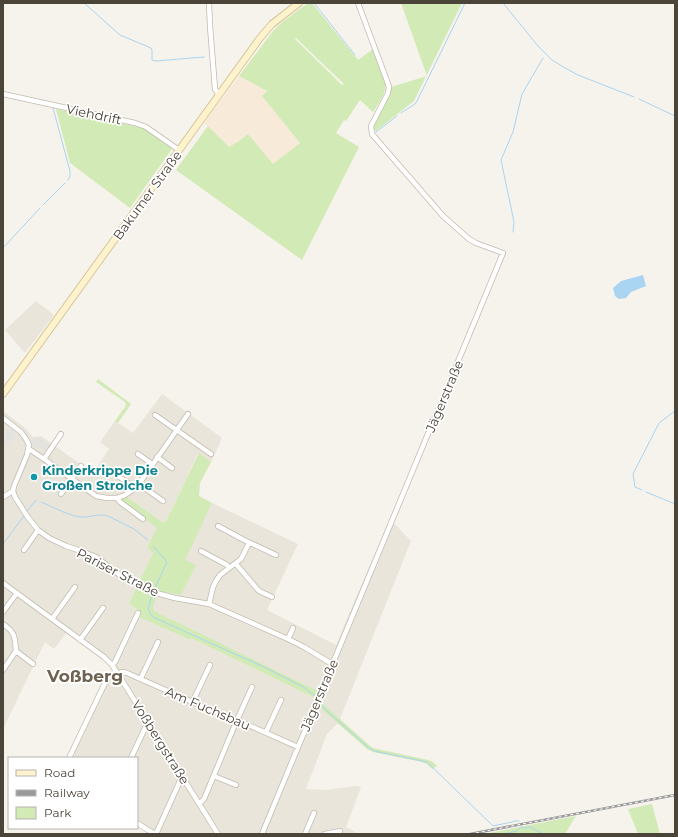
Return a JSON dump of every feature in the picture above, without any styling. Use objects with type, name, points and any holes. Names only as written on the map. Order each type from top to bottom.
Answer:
[{"type":"main road","name":"Bakumer Straße","points":[[3,394],[260,38],[272,24],[299,3]]},
{"type":"street","points":[[209,3],[215,89],[219,95]]},
{"type":"street","name":"Jägerstraße","points":[[262,834],[503,253],[469,239],[443,216],[372,134],[371,126],[388,93],[389,87],[358,3]]},
{"type":"street","name":"Viehdrift","points":[[3,94],[135,123],[146,127],[179,150]]},
{"type":"street","points":[[29,449],[96,496],[117,498],[125,495],[137,486],[188,414]]},
{"type":"street","points":[[155,415],[212,454]]},
{"type":"street","points":[[3,418],[23,434],[29,445],[29,449],[13,491],[3,497]]},
{"type":"street","points":[[44,459],[61,434]]},
{"type":"street","points":[[138,454],[152,464]]},
{"type":"street","points":[[157,457],[172,468]]},
{"type":"street","points":[[61,494],[81,466]]},
{"type":"street","points":[[111,471],[163,501]]},
{"type":"street","name":"Pariser Straße","points":[[13,491],[27,516],[38,530],[56,542],[96,557],[121,576],[160,594],[209,604],[288,639],[332,664]]},
{"type":"street","points":[[117,498],[120,502],[143,519]]},
{"type":"street","points":[[218,526],[249,543],[276,555]]},
{"type":"street","points":[[24,550],[38,530]]},
{"type":"street","points":[[209,604],[216,581],[220,575],[241,559],[249,543]]},
{"type":"street","points":[[201,551],[230,568]]},
{"type":"street","points":[[236,564],[259,591],[272,597]]},
{"type":"street","name":"Voßbergstraße","points":[[3,583],[104,657],[112,665],[218,834]]},
{"type":"street","points":[[52,619],[75,587]]},
{"type":"street","points":[[3,612],[17,593]]},
{"type":"street","points":[[80,640],[103,608]]},
{"type":"street","points":[[112,665],[138,614]]},
{"type":"street","points":[[3,624],[13,633],[16,652],[33,664]]},
{"type":"street","points":[[288,639],[293,628]]},
{"type":"street","points":[[141,678],[158,642]]},
{"type":"street","points":[[4,668],[16,652]]},
{"type":"street","points":[[193,701],[210,665]]},
{"type":"street","points":[[69,757],[105,683],[108,678],[117,673]]},
{"type":"street","name":"Am Fuchsbau","points":[[117,673],[127,673],[141,678],[215,712],[266,732],[298,747]]},
{"type":"street","points":[[237,720],[252,687]]},
{"type":"street","points":[[266,732],[281,700]]},
{"type":"street","points":[[131,757],[146,726],[149,724]]},
{"type":"street","points":[[199,804],[204,799],[234,727]]},
{"type":"street","points":[[214,776],[236,785]]},
{"type":"street","points":[[138,824],[156,834],[180,781],[183,778]]},
{"type":"street","points":[[311,834],[305,833],[314,812]]},
{"type":"street","points":[[325,834],[340,831]]},
{"type":"shaded area","points":[[239,76],[267,91],[262,96],[300,143],[273,164],[248,134],[229,147],[204,123]]},
{"type":"shaded area","points":[[36,301],[54,315],[25,353],[5,330]]},
{"type":"shaded area","points":[[162,394],[222,438],[211,462],[198,454],[164,523],[127,497],[122,501],[157,528],[147,546],[153,553],[129,603],[141,613],[139,617],[190,640],[191,638],[315,698],[318,691],[154,612],[153,607],[159,591],[181,595],[184,560],[212,503],[298,544],[267,610],[336,645],[390,519],[411,541],[340,719],[320,702],[322,708],[338,723],[327,734],[306,789],[326,790],[356,786],[361,787],[346,827],[359,834],[151,834],[138,826],[138,757],[67,757],[103,682],[117,666],[106,655],[70,628],[54,649],[45,642],[3,729],[3,411],[24,427],[33,437],[41,436],[93,473],[109,449],[100,442],[115,421],[133,433]]},
{"type":"shaded area","points":[[6,429],[16,431],[14,433],[16,435],[7,446],[3,443],[3,439],[6,439]]},
{"type":"shaded area","points":[[39,438],[50,445],[46,452],[38,447],[35,448],[31,442],[31,440]]},
{"type":"green space","points":[[308,3],[312,3],[358,60],[373,49],[386,82],[386,86],[380,101],[373,112],[360,100],[336,133],[359,147],[302,260],[176,170],[208,126],[229,147],[248,134],[273,164],[300,143],[262,96],[267,91],[239,76],[273,31],[281,23]],"holes":[[[296,38],[344,84],[342,85],[295,39]]]},
{"type":"green space","points":[[401,3],[462,3],[427,75]]},
{"type":"green space","points":[[426,76],[414,101],[376,131],[373,128],[389,95],[391,87]]},
{"type":"green space","points":[[56,109],[143,128],[172,149],[130,208],[70,163]]},
{"type":"green space","points":[[98,379],[131,404],[118,423],[115,421],[125,407],[125,402],[96,382]]},
{"type":"green space","points":[[199,453],[211,462],[200,483],[199,496],[212,503],[185,560],[196,565],[181,595],[159,591],[153,607],[154,611],[318,691],[315,698],[191,638],[190,640],[139,617],[140,612],[129,603],[153,553],[147,547],[157,528],[122,501],[127,497],[164,523]]},
{"type":"green space","points":[[320,701],[373,748],[428,760],[437,766],[432,769],[427,764],[422,762],[373,752],[367,749],[318,706]]},
{"type":"green space","points":[[652,804],[660,834],[638,834],[628,809]]},
{"type":"green space","points":[[576,816],[565,834],[484,834]]},
{"type":"water","points":[[643,275],[646,286],[631,292],[626,298],[619,299],[615,296],[613,288],[621,281]]},
{"type":"waterway","points":[[27,3],[52,3]]},
{"type":"waterway","points":[[84,3],[120,35],[151,48],[152,60],[156,61],[204,57]]},
{"type":"waterway","points":[[314,3],[355,55]]},
{"type":"waterway","points":[[401,113],[417,101],[465,3]]},
{"type":"waterway","points":[[503,3],[538,46],[552,60],[578,75],[634,97]]},
{"type":"waterway","points":[[513,232],[514,222],[501,160],[513,132],[522,94],[543,58]]},
{"type":"waterway","points":[[639,99],[675,116]]},
{"type":"waterway","points":[[53,108],[70,171],[68,180]]},
{"type":"waterway","points":[[376,132],[397,116]]},
{"type":"waterway","points":[[43,205],[65,183]]},
{"type":"waterway","points":[[3,248],[40,208]]},
{"type":"waterway","points":[[642,490],[635,487],[633,474],[659,423],[675,411]]},
{"type":"waterway","points":[[646,492],[675,504]]},
{"type":"waterway","points":[[27,511],[36,500]]},
{"type":"waterway","points":[[41,502],[75,516],[108,516],[134,529],[148,540]]},
{"type":"waterway","points":[[3,544],[24,516]]},
{"type":"waterway","points":[[153,546],[167,562],[155,588]]},
{"type":"waterway","points":[[152,594],[148,609],[151,615],[155,618],[264,667],[305,688],[315,696]]},
{"type":"waterway","points":[[319,704],[374,751],[427,762],[493,826],[519,821]]},
{"type":"waterway","points":[[504,834],[517,831],[521,827],[530,827],[543,834]]},
{"type":"railway","points":[[470,834],[675,795]]},
{"type":"place","name":"Kinderkrippe Die Großen Strolche","points":[[34,477]]},
{"type":"district","name":"Voßberg","points":[[85,676]]}]
